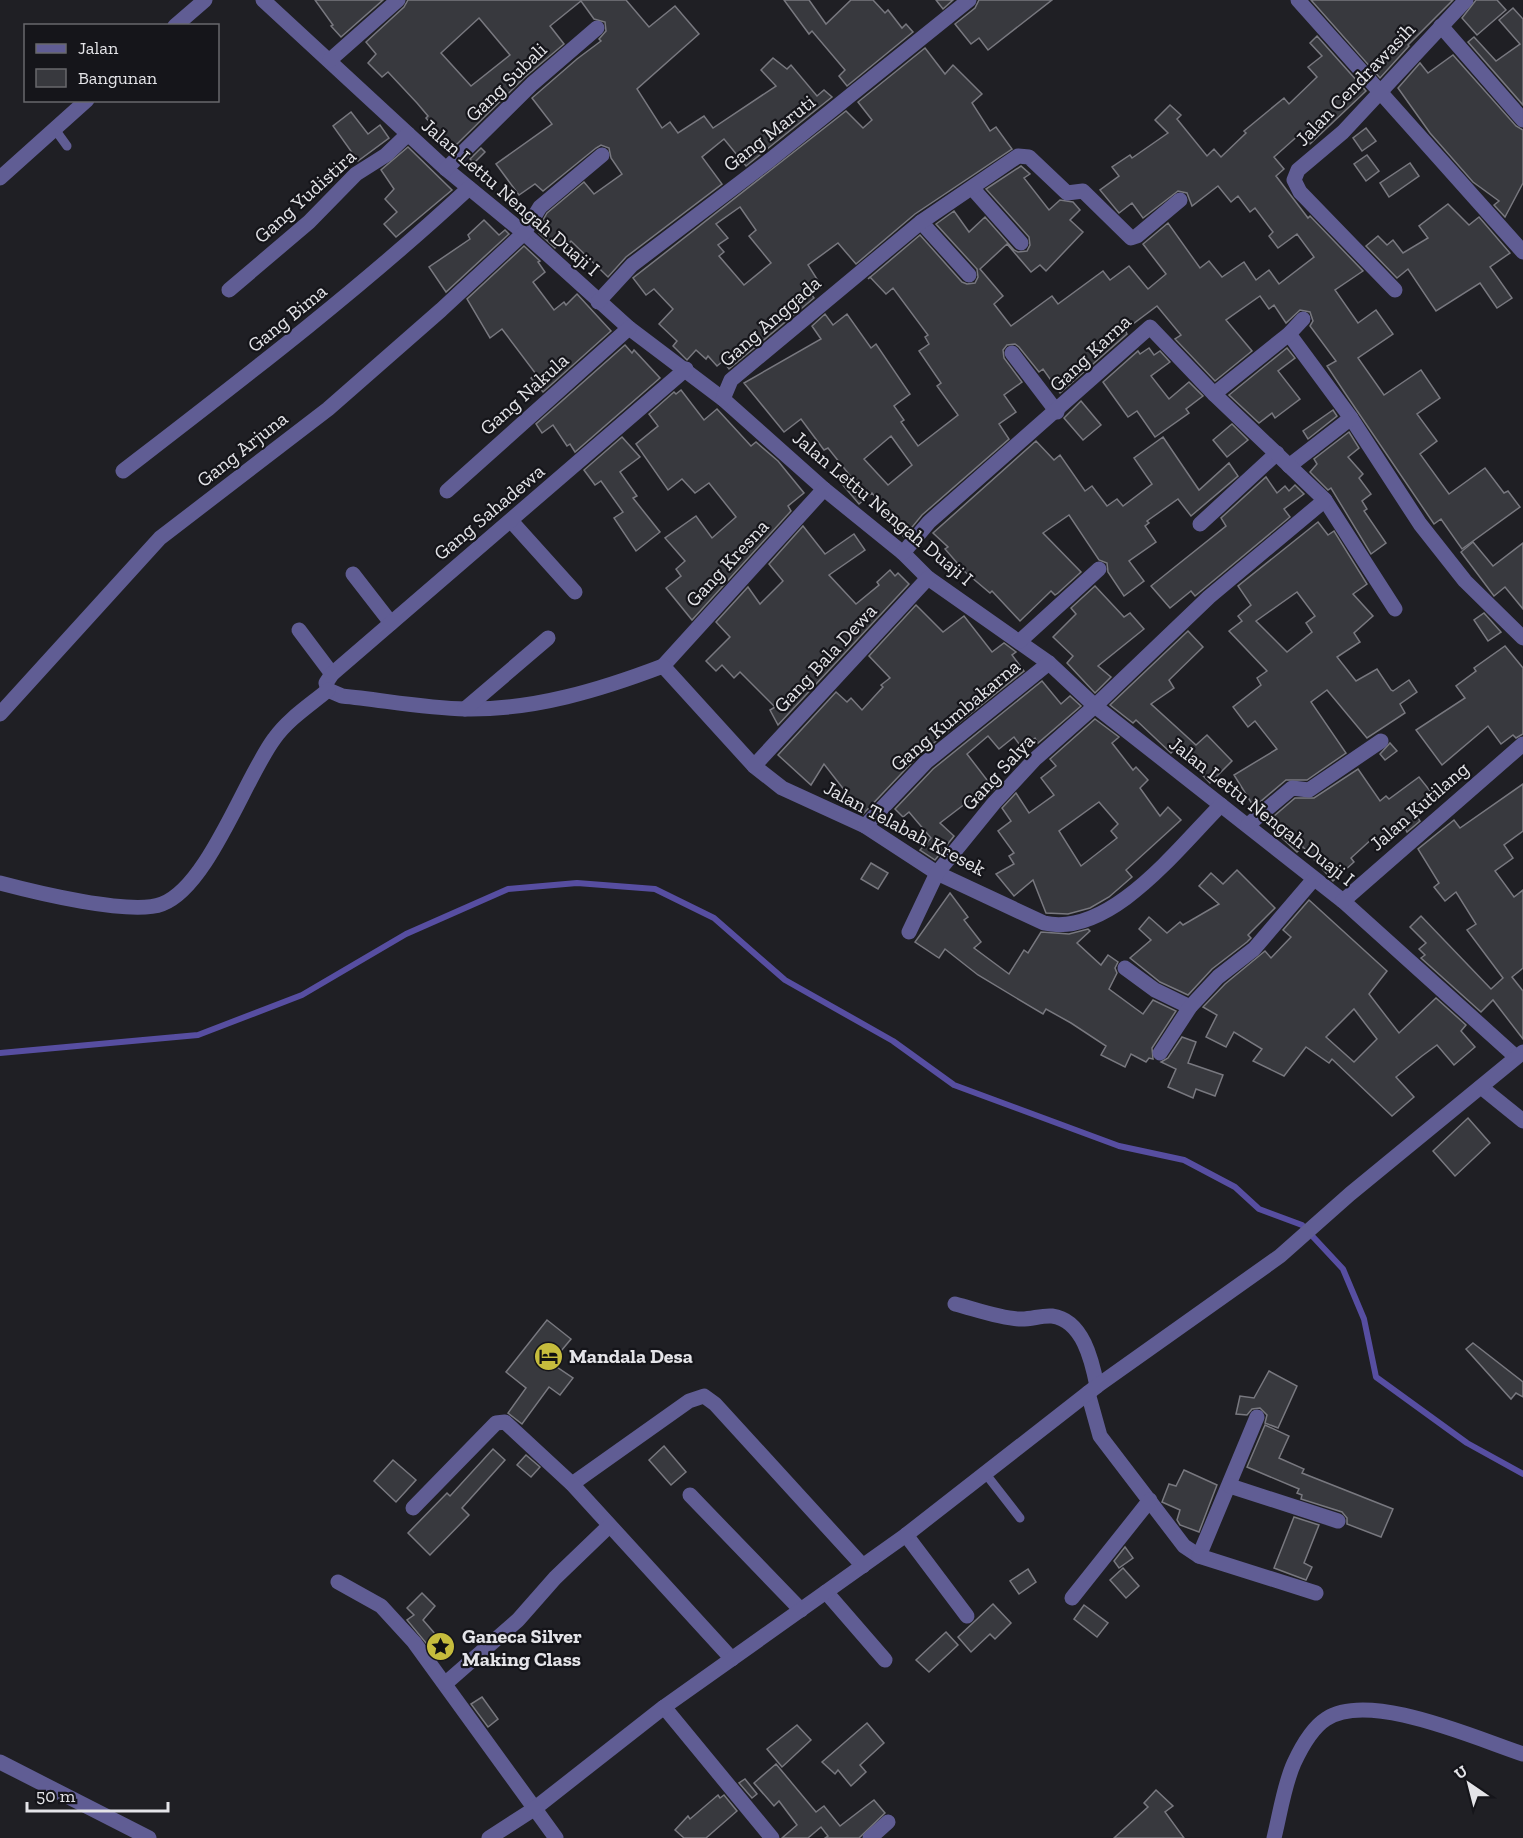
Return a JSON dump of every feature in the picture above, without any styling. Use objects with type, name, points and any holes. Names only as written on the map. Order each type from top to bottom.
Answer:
[{"type":"street","points":[[177,24],[205,0]]},
{"type":"street","name":"Jalan Lettu Nengah Duaji I","points":[[263,0],[446,169],[524,233],[629,328],[723,399],[824,489],[903,553],[928,578],[1049,663],[1095,706],[1248,825],[1313,880],[1343,901],[1520,1054]]},
{"type":"street","points":[[330,60],[398,0]]},
{"type":"street","name":"Gang Maruti","points":[[598,302],[632,265],[770,160],[969,0]]},
{"type":"street","points":[[1298,0],[1382,91],[1523,252]]},
{"type":"street","name":"Jalan Cendrawasih","points":[[1395,290],[1300,192],[1294,180],[1298,170],[1343,132],[1466,0]]},
{"type":"street","points":[[1441,26],[1523,120]]},
{"type":"street","name":"Gang Subali","points":[[446,169],[532,84],[597,28]]},
{"type":"street","points":[[0,178],[85,102]]},
{"type":"street","name":"Gang Yudistira","points":[[229,290],[309,222],[356,174],[386,155],[408,134]]},
{"type":"street","name":"Gang Arjuna","points":[[0,714],[160,538],[328,409],[524,233],[540,207],[602,155]]},
{"type":"street","name":"Gang Anggada","points":[[723,399],[731,380],[851,278],[921,222],[973,189],[1018,156],[1026,155],[1067,193],[1083,190],[1131,237],[1137,236],[1180,200]]},
{"type":"street","name":"Gang Bima","points":[[123,471],[304,333],[397,255],[468,188]]},
{"type":"street","points":[[973,189],[1021,243]]},
{"type":"street","points":[[921,222],[969,275]]},
{"type":"street","points":[[1214,394],[1289,334],[1303,319]]},
{"type":"street","name":"Gang Karna","points":[[903,553],[929,522],[1150,327],[1214,394],[1325,500],[1395,609]]},
{"type":"street","name":"Gang Nakula","points":[[447,491],[629,328]]},
{"type":"street","points":[[1289,334],[1351,418],[1426,532],[1465,581],[1521,631]]},
{"type":"street","points":[[1012,353],[1056,412]]},
{"type":"street","name":"Gang Sahadewa","points":[[332,674],[512,522],[686,369]]},
{"type":"street","points":[[1289,466],[1351,418]]},
{"type":"street","points":[[1200,524],[1277,453]]},
{"type":"street","name":"Gang Kresna","points":[[663,666],[824,489]]},
{"type":"street","name":"Gang Salya","points":[[909,932],[938,873],[994,803],[1035,759],[1095,706],[1209,597],[1325,500]]},
{"type":"street","points":[[512,522],[575,592]]},
{"type":"street","points":[[1020,641],[1099,569]]},
{"type":"street","points":[[353,574],[391,623]]},
{"type":"street","name":"Gang Bala Dewa","points":[[754,766],[928,578]]},
{"type":"street","points":[[299,630],[332,674],[326,683],[328,690]]},
{"type":"street","points":[[465,709],[548,638]]},
{"type":"street","name":"Gang Kumbakarna","points":[[865,826],[926,762],[1049,663]]},
{"type":"street","points":[[328,690],[342,696],[465,709],[536,703],[597,690],[663,666]]},
{"type":"street","name":"Jalan Telabah Kresek","points":[[663,666],[754,766],[782,788],[865,826],[938,873],[1044,923],[1068,925],[1087,920],[1125,901],[1221,805]]},
{"type":"street","points":[[0,883],[31,892],[133,908],[164,904],[186,886],[226,829],[274,738],[289,722],[328,690]]},
{"type":"street","points":[[1248,825],[1292,788],[1309,790],[1381,741]]},
{"type":"street","name":"Jalan Kutilang","points":[[1343,901],[1523,744]]},
{"type":"street","points":[[1160,1053],[1190,1006],[1218,977],[1254,949],[1313,880]]},
{"type":"street","points":[[1125,968],[1155,990],[1190,1006]]},
{"type":"street","points":[[489,1838],[534,1809],[664,1707],[906,1535],[1092,1390],[1280,1256],[1350,1194],[1520,1054]]},
{"type":"street","points":[[1480,1087],[1523,1122]]},
{"type":"street","points":[[955,1304],[1017,1319],[1052,1316],[1064,1320],[1076,1330],[1085,1345],[1100,1436],[1184,1546],[1199,1556],[1316,1593]]},
{"type":"street","points":[[572,1485],[689,1401],[704,1396],[715,1404],[863,1566]]},
{"type":"street","points":[[1199,1556],[1257,1417]]},
{"type":"street","points":[[413,1508],[501,1421],[511,1425],[572,1485],[732,1659]]},
{"type":"street","points":[[1230,1486],[1338,1521]]},
{"type":"street","points":[[690,1495],[801,1610]]},
{"type":"street","points":[[1072,1598],[1150,1500]]},
{"type":"street","points":[[446,1683],[518,1620],[555,1578],[609,1526]]},
{"type":"street","points":[[906,1535],[968,1616]]},
{"type":"street","points":[[338,1582],[381,1606],[446,1683],[556,1838]]},
{"type":"street","points":[[826,1592],[885,1660]]},
{"type":"street","points":[[664,1707],[772,1838]]},
{"type":"street","points":[[1274,1838],[1293,1764],[1313,1732],[1325,1719],[1341,1712],[1372,1708],[1404,1714],[1523,1754]]},
{"type":"street","points":[[0,1762],[149,1838]]},
{"type":"street","points":[[870,1838],[888,1822]]},
{"type":"lane","points":[[54,128],[67,146]]},
{"type":"lane","points":[[985,1473],[1020,1518]]},
{"type":"building","points":[[315,0],[383,0],[341,37],[331,26],[333,25]]},
{"type":"building","points":[[408,0],[626,0],[649,27],[675,6],[699,34],[637,89],[662,128],[670,122],[678,133],[704,116],[713,128],[776,86],[761,70],[773,58],[787,69],[791,65],[817,96],[824,90],[832,97],[746,166],[724,139],[702,157],[722,184],[626,257],[608,277],[571,241],[567,246],[563,242],[555,248],[539,233],[548,225],[543,220],[547,213],[584,182],[594,194],[622,174],[611,158],[609,148],[601,145],[596,148],[543,191],[535,184],[519,195],[496,164],[552,124],[532,98],[601,41],[599,39],[606,31],[605,22],[594,19],[581,1],[550,26],[564,44],[525,77],[453,148],[426,118],[428,116],[417,103],[388,72],[382,77],[368,63],[376,54],[366,42],[404,7]],"holes":[[[479,18],[510,55],[471,86],[441,53]]]},
{"type":"building","points":[[784,0],[809,0],[826,24],[851,0],[873,0],[885,13],[888,10],[902,28],[906,24],[913,32],[847,86],[839,76],[845,70],[812,31],[809,34]]},
{"type":"building","points":[[936,0],[953,0],[943,9]]},
{"type":"building","points":[[979,0],[1052,0],[988,50],[979,38],[971,44],[955,24],[975,8]]},
{"type":"building","points":[[1311,0],[1453,0],[1408,45],[1380,78]]},
{"type":"building","points":[[1476,0],[1497,0],[1506,10],[1477,35],[1462,18]]},
{"type":"building","points":[[1513,8],[1523,19],[1523,105],[1468,42],[1474,37],[1496,61],[1520,44],[1499,20]]},
{"type":"building","points":[[1317,36],[1366,91],[1310,144],[1301,133],[1274,157],[1284,169],[1276,176],[1308,218],[1310,216],[1363,271],[1335,290],[1358,323],[1376,310],[1393,334],[1358,358],[1384,395],[1421,370],[1440,398],[1417,414],[1437,441],[1420,454],[1449,494],[1485,468],[1504,493],[1508,491],[1520,507],[1462,549],[1441,519],[1434,524],[1327,366],[1336,361],[1310,326],[1313,321],[1310,312],[1300,310],[1286,323],[1274,305],[1269,309],[1260,296],[1226,320],[1252,351],[1215,381],[1175,339],[1181,335],[1157,306],[1125,330],[1127,334],[1060,393],[1043,369],[1039,372],[1019,347],[1015,344],[1007,345],[1003,350],[1004,358],[1022,382],[1004,395],[1016,412],[999,424],[1009,439],[922,515],[904,537],[895,528],[898,525],[872,493],[859,504],[843,485],[852,478],[828,448],[824,450],[801,419],[784,432],[744,383],[821,339],[812,326],[825,314],[833,325],[847,314],[871,348],[876,344],[910,394],[894,406],[904,420],[901,422],[918,446],[958,415],[937,386],[941,383],[919,351],[929,344],[925,337],[928,335],[893,288],[886,294],[870,277],[920,235],[962,282],[975,283],[978,277],[977,269],[936,224],[954,211],[969,232],[985,217],[1014,250],[1027,251],[1030,245],[1029,237],[986,189],[1021,166],[1030,174],[1024,178],[1049,210],[1060,200],[1073,202],[1080,210],[1070,220],[1083,232],[1046,271],[1040,265],[1031,272],[1007,244],[980,269],[1003,296],[994,304],[1011,326],[1052,296],[1058,304],[1103,271],[1110,280],[1129,266],[1148,289],[1166,274],[1143,244],[1168,223],[1200,268],[1209,261],[1222,277],[1244,262],[1256,280],[1269,270],[1279,284],[1314,257],[1297,234],[1278,248],[1269,236],[1273,232],[1255,208],[1250,212],[1238,196],[1231,202],[1218,186],[1192,206],[1187,193],[1178,191],[1143,218],[1132,203],[1119,213],[1100,190],[1119,176],[1112,167],[1130,155],[1132,158],[1168,133],[1155,120],[1170,105],[1181,115],[1177,119],[1207,156],[1214,149],[1221,157],[1246,133],[1244,131],[1284,98],[1289,104],[1317,77],[1308,67],[1322,56],[1310,43]],"holes":[[[891,436],[912,465],[888,485],[864,459]]]},
{"type":"building","points":[[925,48],[945,74],[953,65],[982,94],[972,103],[990,131],[996,127],[1012,149],[915,214],[856,264],[838,243],[808,265],[822,287],[811,294],[814,298],[729,369],[723,361],[717,366],[708,356],[706,359],[696,350],[687,360],[673,346],[677,341],[659,324],[673,309],[654,289],[646,295],[633,278],[846,111],[863,128],[872,120],[858,102]],"holes":[[[740,207],[756,230],[749,236],[771,263],[744,285],[719,256],[724,252],[718,245],[728,238],[716,224]]]},
{"type":"building","points":[[1453,55],[1516,126],[1523,130],[1523,183],[1505,217],[1494,205],[1499,201],[1473,182],[1430,133],[1398,88],[1420,63],[1428,73]]},
{"type":"building","points":[[351,112],[368,134],[380,125],[389,138],[358,161],[333,126]]},
{"type":"building","points":[[1366,128],[1376,141],[1362,151],[1353,138]]},
{"type":"building","points":[[408,147],[452,190],[396,237],[384,224],[397,212],[385,199],[394,189],[381,170]]},
{"type":"building","points":[[481,148],[485,152],[474,163],[470,159]]},
{"type":"building","points":[[1367,155],[1379,171],[1366,181],[1354,164]]},
{"type":"building","points":[[1410,163],[1419,176],[1389,197],[1380,183]]},
{"type":"building","points":[[1448,204],[1469,225],[1479,217],[1510,253],[1490,267],[1512,298],[1497,308],[1480,283],[1436,311],[1408,269],[1397,278],[1366,246],[1378,236],[1387,245],[1393,240],[1403,253],[1428,238],[1419,226]]},
{"type":"building","points":[[484,220],[499,235],[505,230],[509,234],[446,292],[429,267],[470,239],[468,235]]},
{"type":"building","points":[[524,246],[540,261],[538,262],[545,272],[533,282],[554,310],[564,302],[566,305],[577,294],[611,331],[543,392],[531,378],[536,374],[502,329],[490,338],[467,299]]},
{"type":"building","points":[[625,345],[632,353],[634,350],[660,378],[575,452],[570,444],[567,446],[553,425],[542,433],[536,424]]},
{"type":"building","points":[[1149,348],[1154,355],[1160,351],[1170,362],[1151,376],[1169,399],[1189,382],[1203,396],[1186,409],[1189,413],[1155,437],[1137,411],[1128,417],[1103,382],[1138,351],[1140,354]]},
{"type":"building","points":[[1287,348],[1295,358],[1278,371],[1300,399],[1275,418],[1272,413],[1259,423],[1229,395]]},
{"type":"building","points":[[681,390],[704,420],[717,409],[751,446],[756,442],[778,461],[804,493],[788,506],[791,511],[692,620],[666,588],[681,576],[676,569],[685,561],[665,538],[696,516],[712,538],[736,517],[709,483],[695,493],[682,479],[668,490],[636,444],[658,426],[649,414],[674,392],[676,394]]},
{"type":"building","points":[[1081,401],[1101,425],[1083,440],[1064,418]]},
{"type":"building","points":[[1333,410],[1337,416],[1308,439],[1303,431]]},
{"type":"building","points":[[1232,424],[1248,440],[1227,457],[1213,440]]},
{"type":"building","points":[[1349,432],[1359,448],[1348,457],[1363,474],[1359,478],[1371,494],[1362,501],[1367,509],[1364,511],[1386,543],[1371,554],[1331,488],[1328,490],[1310,472],[1317,464],[1314,459]]},
{"type":"building","points":[[622,437],[640,457],[620,472],[637,496],[633,498],[660,532],[636,551],[614,518],[623,512],[601,481],[595,485],[584,470]]},
{"type":"building","points":[[1163,437],[1199,490],[1229,463],[1238,476],[1191,516],[1178,499],[1147,521],[1149,523],[1145,526],[1156,542],[1129,561],[1144,581],[1124,596],[1108,572],[1107,563],[1099,560],[1069,515],[1043,533],[1081,572],[1055,595],[1051,591],[1020,621],[992,591],[990,593],[964,571],[945,549],[948,547],[933,533],[1036,441],[1054,460],[1060,455],[1085,491],[1092,486],[1107,506],[1117,499],[1123,506],[1152,484],[1134,458]]},
{"type":"building","points":[[1266,477],[1277,493],[1285,486],[1289,491],[1295,485],[1304,494],[1284,509],[1290,517],[1195,596],[1191,591],[1170,608],[1151,586],[1226,526],[1221,518]]},
{"type":"building","points":[[1318,522],[1328,535],[1334,531],[1367,584],[1353,594],[1373,616],[1354,633],[1360,642],[1337,657],[1356,681],[1377,669],[1391,690],[1393,691],[1409,680],[1417,692],[1400,704],[1405,713],[1367,738],[1327,690],[1311,702],[1346,753],[1307,780],[1286,780],[1254,807],[1234,775],[1277,749],[1255,721],[1248,727],[1233,707],[1261,685],[1257,678],[1267,671],[1229,631],[1242,621],[1238,616],[1251,605],[1238,586]],"holes":[[[1297,592],[1315,616],[1306,623],[1312,632],[1287,652],[1256,621]]]},
{"type":"building","points":[[803,526],[825,554],[854,534],[865,550],[829,575],[856,604],[879,585],[877,582],[890,570],[895,576],[898,573],[909,584],[778,725],[770,710],[775,707],[740,672],[734,678],[722,665],[716,671],[706,661],[730,637],[716,622],[748,587],[760,604],[783,581],[769,564]]},
{"type":"building","points":[[1473,542],[1493,566],[1523,543],[1523,609],[1505,587],[1494,596],[1461,552]]},
{"type":"building","points":[[1095,586],[1124,617],[1130,613],[1144,629],[1098,666],[1111,677],[1095,693],[1067,663],[1073,656],[1053,637],[1076,614],[1071,608]]},
{"type":"building","points":[[916,605],[943,632],[964,616],[992,652],[1004,643],[1016,652],[1012,655],[1024,671],[920,754],[863,814],[824,764],[811,785],[778,755],[836,692],[847,702],[851,698],[862,710],[883,687],[881,685],[890,678],[869,656]]},
{"type":"building","points":[[1484,613],[1501,632],[1488,641],[1474,620]]},
{"type":"building","points":[[1188,631],[1203,647],[1169,680],[1174,688],[1151,704],[1196,745],[1207,735],[1232,761],[1210,783],[1176,748],[1171,753],[1136,720],[1133,723],[1110,705]]},
{"type":"building","points":[[1505,646],[1523,668],[1523,734],[1516,738],[1513,735],[1501,744],[1488,726],[1442,765],[1416,730],[1465,698],[1456,686],[1476,671],[1474,668]]},
{"type":"building","points":[[1042,681],[1061,704],[1070,696],[1081,706],[1038,743],[1035,738],[1022,748],[1014,737],[999,749],[988,736],[967,754],[994,789],[972,803],[970,800],[940,823],[954,836],[935,860],[920,850],[931,838],[909,812],[903,817],[895,809],[933,769]]},
{"type":"building","points":[[1095,719],[1119,737],[1112,743],[1133,770],[1136,767],[1148,780],[1140,788],[1160,816],[1168,807],[1181,820],[1126,870],[1132,877],[1109,897],[1090,908],[1068,914],[1046,913],[1033,880],[1014,896],[996,874],[1014,864],[1009,856],[1014,853],[998,831],[1011,821],[1002,808],[1016,793],[1029,813],[1054,795],[1041,778],[1056,766],[1050,759]],"holes":[[[1099,802],[1118,824],[1111,831],[1117,838],[1081,866],[1059,831]]]},
{"type":"building","points":[[1390,743],[1397,751],[1385,760],[1380,754]]},
{"type":"building","points":[[1358,769],[1380,801],[1386,796],[1389,799],[1419,777],[1435,797],[1414,812],[1420,821],[1407,832],[1404,826],[1380,844],[1374,837],[1351,858],[1354,862],[1333,881],[1303,847],[1297,852],[1266,823],[1295,798],[1314,798]]},
{"type":"building","points":[[1523,784],[1523,831],[1504,845],[1513,858],[1495,871],[1514,897],[1523,890],[1523,968],[1512,977],[1523,991],[1523,1039],[1493,1000],[1481,1012],[1421,958],[1425,955],[1419,949],[1426,943],[1410,927],[1421,916],[1491,989],[1503,978],[1467,930],[1476,924],[1456,892],[1445,901],[1434,887],[1439,883],[1418,849],[1454,820],[1460,828]]},
{"type":"building","points":[[871,863],[888,873],[878,889],[861,879]]},
{"type":"building","points":[[1237,870],[1275,908],[1248,935],[1251,938],[1247,942],[1212,969],[1188,995],[1160,982],[1130,958],[1151,940],[1139,929],[1149,917],[1167,933],[1180,922],[1183,925],[1219,904],[1199,886],[1211,873],[1223,884]]},
{"type":"building","points":[[950,893],[968,917],[964,920],[981,942],[974,948],[1009,974],[1024,950],[1028,953],[1041,932],[1069,934],[1088,929],[1090,931],[1077,943],[1101,965],[1108,955],[1118,962],[1115,968],[1117,973],[1109,989],[1143,1014],[1153,1000],[1176,1011],[1152,1048],[1153,1059],[1149,1058],[1146,1062],[1131,1054],[1125,1067],[1101,1055],[1106,1046],[1071,1023],[1046,1009],[1043,1014],[978,975],[945,949],[939,958],[915,942]]},
{"type":"building","points":[[1309,900],[1387,971],[1369,994],[1399,1033],[1436,998],[1466,1025],[1461,1031],[1475,1047],[1454,1065],[1437,1045],[1396,1077],[1414,1097],[1392,1116],[1332,1059],[1329,1063],[1306,1047],[1284,1076],[1253,1061],[1262,1049],[1234,1032],[1226,1047],[1206,1037],[1217,1015],[1203,1007],[1225,984],[1265,951],[1271,958],[1291,937],[1283,930]],"holes":[[[1354,1009],[1377,1039],[1354,1062],[1326,1037]]]},
{"type":"building","points":[[1182,1037],[1196,1042],[1188,1063],[1223,1075],[1215,1096],[1196,1089],[1193,1098],[1168,1087],[1176,1069],[1161,1062],[1168,1058]]},
{"type":"building","points":[[1468,1118],[1490,1143],[1455,1176],[1433,1151]]},
{"type":"building","points":[[547,1320],[571,1339],[551,1363],[573,1378],[560,1395],[549,1387],[522,1424],[508,1413],[526,1388],[506,1372]]},
{"type":"building","points":[[1473,1343],[1523,1382],[1523,1397],[1516,1393],[1511,1399],[1466,1349]]},
{"type":"building","points":[[1269,1371],[1297,1386],[1278,1428],[1265,1423],[1267,1415],[1260,1408],[1252,1409],[1247,1415],[1236,1414],[1240,1396],[1254,1398]]},
{"type":"building","points":[[1265,1425],[1289,1436],[1279,1458],[1304,1469],[1302,1473],[1393,1509],[1381,1537],[1347,1524],[1347,1518],[1342,1512],[1301,1499],[1302,1495],[1297,1493],[1299,1489],[1247,1467]]},
{"type":"building","points":[[664,1446],[686,1472],[671,1485],[649,1460]]},
{"type":"building","points":[[493,1449],[505,1460],[462,1508],[469,1515],[430,1555],[408,1533],[447,1493],[450,1496]]},
{"type":"building","points":[[526,1455],[540,1467],[531,1477],[517,1465]]},
{"type":"building","points":[[393,1460],[416,1480],[396,1502],[374,1481]]},
{"type":"building","points":[[1184,1470],[1217,1485],[1199,1532],[1180,1525],[1177,1520],[1180,1510],[1162,1502],[1169,1484],[1176,1486]]},
{"type":"building","points":[[1294,1517],[1319,1525],[1304,1563],[1312,1567],[1306,1580],[1274,1568]]},
{"type":"building","points":[[1125,1547],[1133,1558],[1119,1568],[1114,1561]]},
{"type":"building","points":[[1123,1568],[1139,1586],[1126,1598],[1110,1580]]},
{"type":"building","points":[[1028,1569],[1036,1582],[1019,1594],[1010,1581]]},
{"type":"building","points":[[422,1593],[435,1606],[423,1620],[436,1635],[426,1643],[407,1620],[414,1615],[407,1608]]},
{"type":"building","points":[[993,1604],[1011,1623],[995,1639],[990,1634],[971,1652],[958,1637]]},
{"type":"building","points":[[1084,1605],[1108,1623],[1097,1637],[1074,1619]]},
{"type":"building","points":[[946,1632],[958,1645],[929,1672],[916,1660]]},
{"type":"building","points":[[482,1697],[498,1719],[488,1727],[471,1704]]},
{"type":"building","points":[[867,1723],[884,1743],[860,1765],[866,1772],[851,1786],[838,1770],[835,1774],[822,1762]]},
{"type":"building","points":[[797,1725],[811,1740],[782,1767],[767,1749]]},
{"type":"building","points":[[776,1764],[816,1812],[824,1806],[840,1826],[874,1800],[885,1813],[859,1838],[825,1838],[828,1836],[821,1827],[808,1838],[782,1838],[797,1825],[779,1801],[774,1806],[754,1783]]},
{"type":"building","points":[[745,1779],[757,1794],[752,1798],[739,1783]]},
{"type":"building","points":[[1156,1790],[1173,1806],[1165,1812],[1184,1838],[1114,1838],[1148,1807],[1144,1803]]},
{"type":"building","points":[[718,1795],[720,1798],[724,1795],[737,1811],[706,1838],[684,1838],[675,1830],[688,1816],[690,1819]]},
{"type":"waterway","points":[[0,1053],[198,1035],[302,995],[406,934],[508,889],[577,883],[655,889],[714,918],[785,980],[893,1041],[954,1085],[1119,1146],[1184,1160],[1235,1187],[1259,1209],[1302,1225],[1343,1269],[1364,1319],[1376,1377],[1467,1443],[1523,1474]]},
{"type":"place","name":"Mandala Desa","points":[[548,1356]]},
{"type":"place","name":"Ganeca Silver Making Class","points":[[441,1647]]}]
